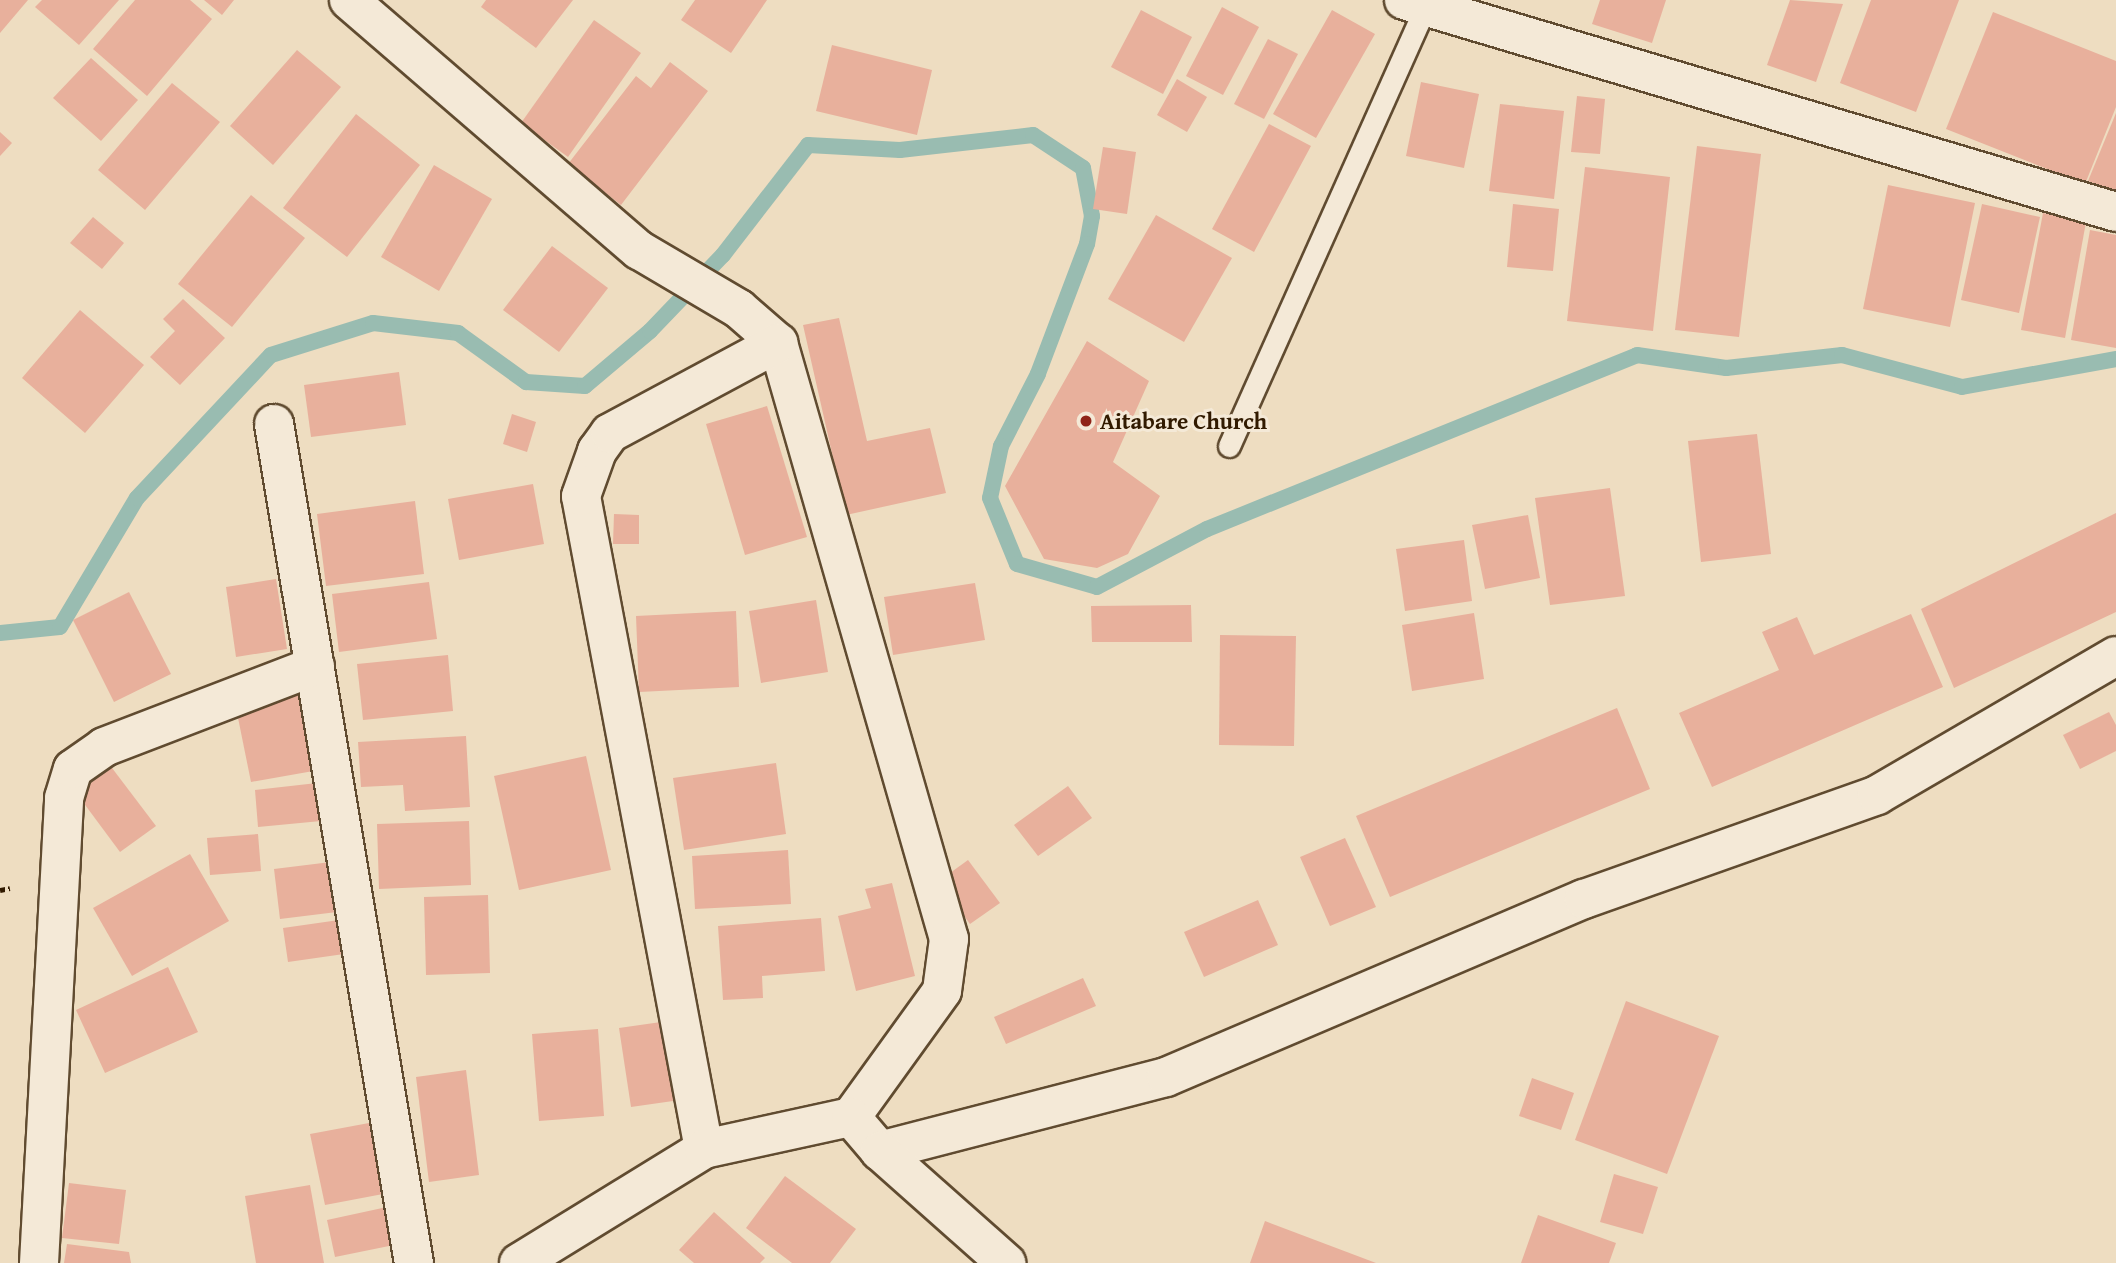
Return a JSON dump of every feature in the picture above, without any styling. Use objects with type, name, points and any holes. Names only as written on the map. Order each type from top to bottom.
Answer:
[{"type":"street","points":[[349,0],[639,250],[739,309],[778,343],[949,939],[942,991],[851,1117],[704,1149],[519,1263]]},
{"type":"street","points":[[1415,3],[2116,212]]},
{"type":"street","points":[[704,1149],[581,496],[592,462],[610,433],[778,343]]},
{"type":"street","points":[[274,424],[414,1263]]},
{"type":"street","points":[[880,1151],[1166,1077],[1584,899],[1877,795],[2116,656]]},
{"type":"street","points":[[39,1263],[64,797],[73,769],[104,747],[315,666]]},
{"type":"street","points":[[851,1117],[880,1151],[1006,1263]]},
{"type":"lane","points":[[1229,446],[1415,3]]},
{"type":"building","points":[[0,0],[28,0],[0,33]]},
{"type":"building","points":[[42,0],[119,0],[79,45],[35,7]]},
{"type":"building","points":[[135,0],[190,0],[212,19],[147,96],[93,49]]},
{"type":"building","points":[[204,0],[234,0],[222,15]]},
{"type":"building","points":[[486,0],[573,0],[536,48],[481,7]]},
{"type":"building","points":[[695,0],[767,0],[731,53],[681,20]]},
{"type":"building","points":[[1600,0],[1666,0],[1652,43],[1592,24]]},
{"type":"building","points":[[1790,0],[1843,4],[1816,82],[1767,65]]},
{"type":"building","points":[[1871,0],[1959,0],[1916,112],[1840,83]]},
{"type":"building","points":[[1222,7],[1259,27],[1223,95],[1186,76]]},
{"type":"building","points":[[1141,10],[1192,37],[1163,94],[1111,67]]},
{"type":"building","points":[[1332,10],[1375,34],[1316,138],[1273,114]]},
{"type":"building","points":[[1993,12],[2116,61],[2116,107],[2085,184],[1946,129]]},
{"type":"building","points":[[594,20],[641,53],[568,157],[521,123]]},
{"type":"building","points":[[1268,39],[1298,54],[1264,119],[1234,104]]},
{"type":"building","points":[[832,45],[932,70],[917,135],[816,111]]},
{"type":"building","points":[[297,50],[341,87],[273,165],[230,126]]},
{"type":"building","points":[[91,58],[138,100],[101,141],[53,98]]},
{"type":"building","points":[[670,62],[708,91],[621,205],[568,164],[636,76],[651,88]]},
{"type":"building","points":[[1177,79],[1207,97],[1187,132],[1157,115]]},
{"type":"building","points":[[1421,82],[1479,94],[1464,168],[1406,156]]},
{"type":"building","points":[[172,83],[220,122],[145,210],[98,170]]},
{"type":"building","points":[[1577,96],[1605,99],[1600,154],[1571,152]]},
{"type":"building","points":[[1500,104],[1564,111],[1554,199],[1489,191]]},
{"type":"building","points":[[2116,113],[2116,192],[2088,181]]},
{"type":"building","points":[[356,114],[420,165],[347,257],[283,208]]},
{"type":"building","points":[[1269,124],[1311,146],[1254,252],[1212,229]]},
{"type":"building","points":[[0,132],[12,143],[0,156]]},
{"type":"building","points":[[1697,146],[1761,154],[1739,337],[1675,330]]},
{"type":"building","points":[[1103,147],[1136,152],[1127,214],[1093,209]]},
{"type":"building","points":[[434,165],[492,199],[439,291],[381,257]]},
{"type":"building","points":[[1585,167],[1670,177],[1653,331],[1567,321]]},
{"type":"building","points":[[1888,185],[1975,203],[1950,327],[1863,309]]},
{"type":"building","points":[[251,195],[305,238],[232,327],[178,284]]},
{"type":"building","points":[[1513,204],[1559,209],[1553,271],[1507,267]]},
{"type":"building","points":[[1982,204],[2040,217],[2019,313],[1961,300]]},
{"type":"building","points":[[2043,213],[2086,222],[2065,338],[2021,330]]},
{"type":"building","points":[[1156,215],[1232,258],[1184,342],[1108,299]]},
{"type":"building","points":[[93,217],[124,243],[102,269],[70,243]]},
{"type":"building","points":[[2090,230],[2116,235],[2116,348],[2071,340]]},
{"type":"building","points":[[552,246],[608,288],[559,352],[503,310]]},
{"type":"building","points":[[183,299],[225,338],[180,385],[150,357],[175,331],[163,319]]},
{"type":"building","points":[[80,310],[144,365],[85,433],[22,378]]},
{"type":"building","points":[[839,318],[867,441],[930,428],[946,493],[846,515],[803,325]]},
{"type":"building","name":"Aitabare Church","points":[[1087,341],[1149,381],[1113,462],[1160,496],[1128,554],[1097,568],[1044,559],[1005,486]]},
{"type":"building","points":[[399,372],[406,425],[311,437],[304,385]]},
{"type":"building","points":[[767,406],[807,537],[745,555],[706,424]]},
{"type":"building","points":[[512,414],[536,422],[527,452],[503,444]]},
{"type":"building","points":[[1757,434],[1771,554],[1701,562],[1688,441]]},
{"type":"building","points":[[533,484],[544,544],[459,560],[448,499]]},
{"type":"building","points":[[1610,488],[1625,596],[1550,605],[1535,498]]},
{"type":"building","points":[[415,501],[424,574],[326,586],[317,514]]},
{"type":"building","points":[[2116,513],[2116,612],[1954,688],[1921,609]]},
{"type":"building","points":[[614,514],[639,515],[639,544],[613,544]]},
{"type":"building","points":[[1528,515],[1540,578],[1485,589],[1472,525]]},
{"type":"building","points":[[1464,540],[1472,601],[1405,611],[1396,549]]},
{"type":"building","points":[[276,579],[287,649],[236,657],[226,587]]},
{"type":"building","points":[[429,582],[437,639],[339,652],[332,594]]},
{"type":"building","points":[[975,583],[985,640],[893,655],[884,597]]},
{"type":"building","points":[[129,592],[171,674],[114,702],[73,620]]},
{"type":"building","points":[[816,600],[828,672],[761,683],[749,611]]},
{"type":"building","points":[[1191,605],[1192,642],[1092,642],[1091,606]]},
{"type":"building","points":[[736,611],[739,687],[639,692],[636,616]]},
{"type":"building","points":[[1474,613],[1484,679],[1412,691],[1402,625]]},
{"type":"building","points":[[1911,614],[1943,687],[1712,787],[1679,713],[1779,670],[1762,632],[1797,617],[1814,655]]},
{"type":"building","points":[[1220,635],[1296,636],[1294,746],[1219,745]]},
{"type":"building","points":[[448,655],[453,711],[363,720],[357,664]]},
{"type":"building","points":[[302,685],[319,770],[251,782],[234,698]]},
{"type":"building","points":[[1617,708],[1650,789],[1390,897],[1356,816]]},
{"type":"building","points":[[2109,712],[2116,725],[2116,751],[2080,769],[2063,735]]},
{"type":"building","points":[[466,736],[470,807],[405,811],[403,785],[361,787],[358,742]]},
{"type":"building","points":[[586,756],[611,870],[519,890],[494,776]]},
{"type":"building","points":[[776,763],[786,834],[684,850],[673,778]]},
{"type":"building","points":[[109,764],[156,826],[120,852],[74,790]]},
{"type":"building","points":[[317,783],[321,821],[258,827],[255,790]]},
{"type":"building","points":[[1068,786],[1092,818],[1038,856],[1014,825]]},
{"type":"building","points":[[469,821],[471,885],[379,889],[377,824]]},
{"type":"building","points":[[258,834],[261,871],[210,875],[207,838]]},
{"type":"building","points":[[1345,838],[1376,907],[1330,926],[1300,857]]},
{"type":"building","points":[[788,850],[791,904],[695,909],[692,856]]},
{"type":"building","points":[[190,854],[229,921],[132,976],[93,908]]},
{"type":"building","points":[[968,860],[1000,903],[970,924],[939,881]]},
{"type":"building","points":[[339,861],[345,911],[280,919],[274,869]]},
{"type":"building","points":[[892,883],[915,976],[856,991],[838,916],[871,908],[865,889]]},
{"type":"building","points":[[488,895],[490,973],[426,975],[424,897]]},
{"type":"building","points":[[1258,900],[1278,945],[1204,977],[1184,932]]},
{"type":"building","points":[[821,918],[825,971],[762,976],[763,998],[723,1000],[718,926]]},
{"type":"building","points":[[346,919],[351,953],[288,962],[283,928]]},
{"type":"building","points":[[168,967],[198,1032],[105,1073],[76,1010]]},
{"type":"building","points":[[1083,978],[1096,1006],[1006,1044],[994,1017]]},
{"type":"building","points":[[1626,1001],[1719,1036],[1667,1174],[1575,1140]]},
{"type":"building","points":[[668,1021],[680,1100],[631,1107],[619,1028]]},
{"type":"building","points":[[598,1029],[604,1116],[539,1121],[532,1034]]},
{"type":"building","points":[[466,1070],[479,1175],[429,1182],[416,1077]]},
{"type":"building","points":[[1532,1078],[1574,1093],[1561,1130],[1519,1116]]},
{"type":"building","points":[[369,1123],[383,1194],[325,1205],[310,1134]]},
{"type":"building","points":[[1614,1174],[1658,1187],[1643,1234],[1600,1222]]},
{"type":"building","points":[[785,1176],[856,1229],[830,1263],[792,1263],[746,1228]]},
{"type":"building","points":[[69,1183],[126,1190],[119,1244],[62,1238]]},
{"type":"building","points":[[310,1185],[324,1263],[256,1263],[245,1196]]},
{"type":"building","points":[[387,1207],[394,1245],[335,1257],[327,1220]]},
{"type":"building","points":[[714,1212],[765,1258],[760,1263],[694,1263],[679,1250]]},
{"type":"building","points":[[1538,1215],[1616,1243],[1609,1263],[1521,1263]]},
{"type":"building","points":[[1265,1221],[1376,1263],[1250,1263]]},
{"type":"building","points":[[67,1244],[129,1252],[131,1263],[64,1263]]},
{"type":"waterway","points":[[0,633],[60,627],[137,498],[271,355],[373,323],[458,333],[526,382],[585,386],[650,331],[723,255],[808,145],[900,150],[1033,135],[1083,168],[1092,216],[1087,244],[1038,374],[1001,446],[990,498],[1017,564],[1097,587],[1207,529],[1637,355],[1726,368],[1842,355],[1962,387],[2116,359]]},
{"type":"place","name":"Aitabare Church","points":[[1086,421]]}]
